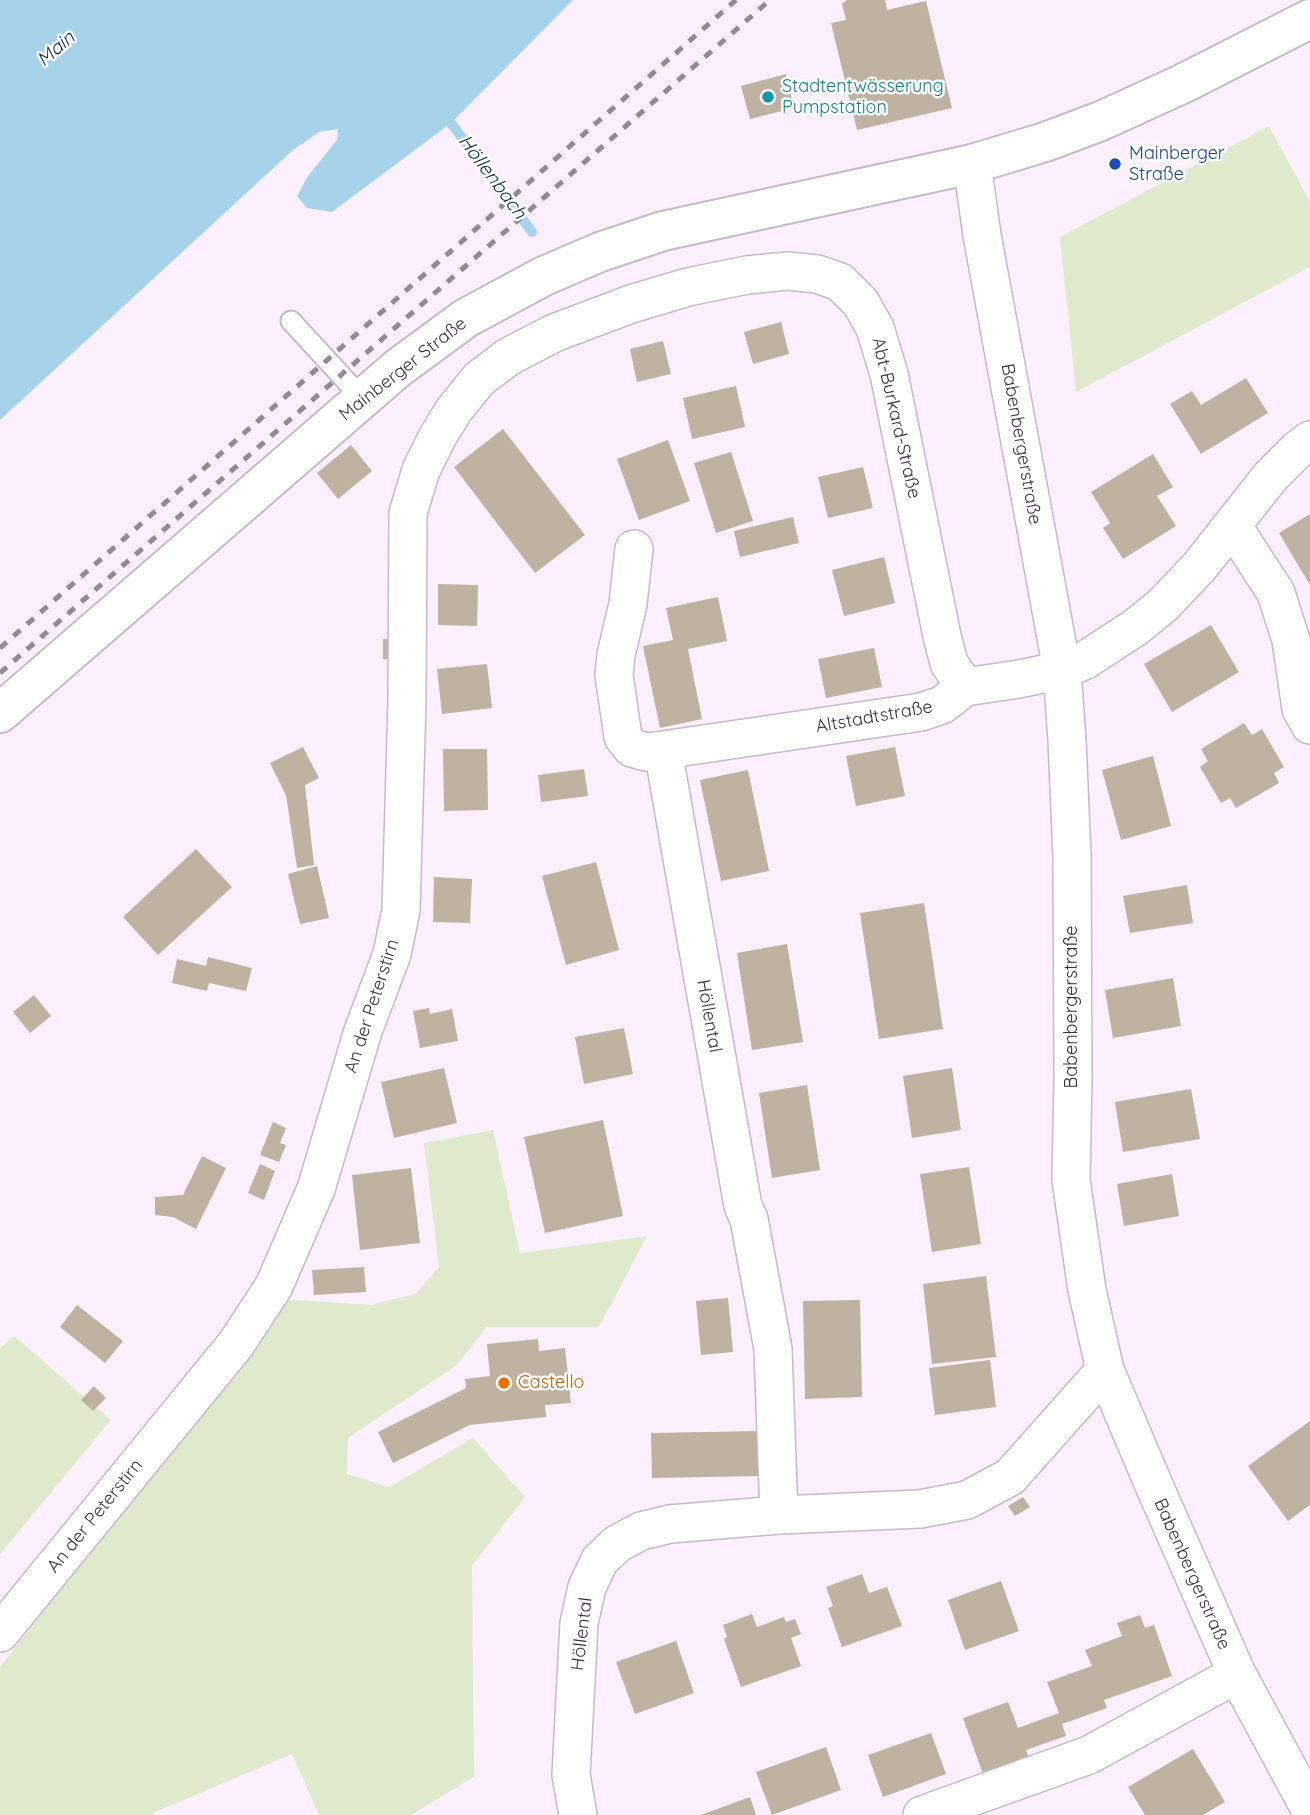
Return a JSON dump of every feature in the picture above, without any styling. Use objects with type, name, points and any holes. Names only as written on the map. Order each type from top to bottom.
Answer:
[{"type":"main road","name":"Mainberger Straße","points":[[0,713],[398,368],[466,318],[544,276],[600,252],[663,231],[972,164],[1045,142],[1101,121],[1182,84],[1310,19]]},
{"type":"street","name":"Babenbergerstraße","points":[[972,164],[982,236],[1062,670],[1068,740],[1072,856],[1071,1180],[1087,1290],[1105,1370],[1212,1621],[1237,1674],[1310,1809]]},
{"type":"street","name":"Abt-Burkard-Straße","points":[[554,333],[631,304],[688,287],[747,275],[788,271],[817,274],[840,282],[866,311],[875,328],[886,362],[942,636],[949,663],[965,687]]},
{"type":"street","name":"An der Peterstirn","points":[[0,1633],[236,1344],[274,1286],[316,1189],[363,1031],[392,954],[401,910],[408,701],[408,513],[413,491],[438,436],[454,410],[480,379],[508,357],[554,333]]},
{"type":"street","name":"Altstadtstraße","points":[[663,750],[921,712],[942,705],[965,687],[1062,670],[1084,661],[1136,627],[1163,605],[1199,567],[1271,476],[1310,440]]},
{"type":"street","points":[[1232,525],[1276,593],[1291,640],[1301,709],[1310,725]]},
{"type":"street","points":[[634,549],[628,604],[616,655],[614,675],[617,698],[623,737],[632,748],[646,752],[663,750]]},
{"type":"street","name":"Höllental","points":[[663,750],[743,1206],[749,1219],[773,1349],[779,1516]]},
{"type":"street","name":"Höllental","points":[[578,1815],[571,1775],[579,1622],[587,1587],[600,1560],[617,1544],[641,1531],[670,1524],[920,1508],[967,1500],[1010,1477],[1105,1370]]},
{"type":"street","points":[[922,1815],[1089,1755],[1237,1674]]},
{"type":"lane","points":[[291,321],[362,398]]},
{"type":"green space","points":[[1269,126],[1310,202],[1310,267],[1076,392],[1060,237]]},
{"type":"green space","points":[[493,1130],[520,1253],[647,1236],[599,1327],[487,1327],[456,1366],[348,1438],[347,1474],[389,1487],[473,1438],[525,1497],[472,1566],[474,1777],[411,1815],[319,1815],[292,1754],[153,1813],[154,1815],[0,1815],[0,1667],[197,1415],[278,1299],[371,1305],[415,1294],[439,1267],[424,1143]]},
{"type":"green space","points":[[14,1336],[111,1420],[0,1554],[0,1348]]},
{"type":"water","name":"Main","points":[[0,0],[573,0],[451,123],[332,212],[307,208],[297,196],[308,176],[337,140],[338,129],[319,132],[293,150],[0,420]]},
{"type":"building","points":[[847,0],[885,0],[887,10],[926,1],[952,108],[857,130],[831,23],[846,20],[842,4]]},
{"type":"building","name":"Stadtentwässerung Pumpstation","points":[[786,74],[794,108],[750,119],[741,86]]},
{"type":"building","points":[[781,322],[789,354],[753,364],[744,332]]},
{"type":"building","points":[[663,341],[671,374],[637,382],[630,349]]},
{"type":"building","points":[[1246,378],[1268,413],[1201,454],[1170,404],[1192,391],[1201,405]]},
{"type":"building","points":[[736,386],[745,427],[692,439],[683,398]]},
{"type":"building","points":[[503,429],[585,535],[535,573],[454,467]]},
{"type":"building","points":[[668,440],[690,501],[639,520],[617,459]]},
{"type":"building","points":[[351,445],[372,471],[338,499],[317,473]]},
{"type":"building","points":[[731,452],[753,521],[716,533],[694,463]]},
{"type":"building","points":[[1153,454],[1173,487],[1157,496],[1176,526],[1123,559],[1103,528],[1110,523],[1091,492]]},
{"type":"building","points":[[863,467],[873,508],[828,518],[818,477]]},
{"type":"building","points":[[1310,514],[1310,585],[1279,533]]},
{"type":"building","points":[[793,517],[799,543],[740,557],[734,531]]},
{"type":"building","points":[[884,557],[895,603],[844,616],[832,570]]},
{"type":"building","points":[[438,584],[478,585],[477,626],[438,625]]},
{"type":"building","points":[[718,597],[727,641],[688,649],[702,719],[660,728],[643,646],[673,640],[666,608]]},
{"type":"building","points":[[1211,625],[1239,672],[1172,712],[1144,664]]},
{"type":"building","points":[[383,639],[401,639],[401,659],[383,659]]},
{"type":"building","points":[[874,648],[882,687],[826,698],[818,659]]},
{"type":"building","points":[[487,664],[492,708],[442,714],[437,669]]},
{"type":"building","points":[[1244,723],[1252,735],[1262,729],[1284,767],[1274,773],[1279,783],[1236,808],[1230,798],[1221,803],[1200,767],[1208,761],[1201,749]]},
{"type":"building","points":[[303,747],[319,778],[305,785],[314,865],[297,868],[286,795],[270,763]]},
{"type":"building","points":[[895,747],[905,796],[856,806],[846,756]]},
{"type":"building","points":[[443,749],[487,749],[488,810],[444,811]]},
{"type":"building","points":[[1153,756],[1171,826],[1121,840],[1102,770]]},
{"type":"building","points":[[584,769],[588,796],[541,802],[538,775]]},
{"type":"building","points":[[748,770],[769,871],[721,881],[700,780]]},
{"type":"building","points":[[196,849],[232,887],[158,955],[123,917]]},
{"type":"building","points":[[596,862],[619,950],[566,965],[542,876]]},
{"type":"building","points":[[317,866],[329,918],[300,924],[288,874]]},
{"type":"building","points":[[434,877],[472,879],[470,923],[433,922]]},
{"type":"building","points":[[1187,885],[1193,923],[1130,933],[1123,896]]},
{"type":"building","points":[[924,903],[943,1029],[879,1039],[860,913]]},
{"type":"building","points":[[787,944],[803,1042],[752,1050],[737,953]]},
{"type":"building","points":[[208,957],[252,968],[246,991],[209,983],[207,991],[172,983],[177,959],[206,966]]},
{"type":"building","points":[[1173,978],[1181,1026],[1113,1038],[1105,990]]},
{"type":"building","points":[[34,995],[51,1016],[30,1033],[13,1012]]},
{"type":"building","points":[[429,1008],[430,1014],[452,1009],[458,1041],[420,1048],[413,1011]]},
{"type":"building","points":[[624,1028],[633,1074],[584,1084],[575,1037]]},
{"type":"building","points":[[444,1068],[457,1123],[394,1138],[381,1082]]},
{"type":"building","points":[[952,1068],[961,1130],[912,1138],[903,1076]]},
{"type":"building","points":[[807,1085],[820,1170],[772,1178],[759,1093]]},
{"type":"building","points":[[1191,1089],[1200,1139],[1123,1152],[1115,1102]]},
{"type":"building","points":[[603,1120],[623,1216],[545,1233],[524,1137]]},
{"type":"building","points":[[273,1122],[286,1128],[280,1143],[286,1145],[279,1162],[260,1155]]},
{"type":"building","points":[[202,1156],[226,1168],[196,1229],[173,1217],[155,1215],[155,1197],[183,1195]]},
{"type":"building","points":[[260,1164],[275,1171],[264,1200],[248,1193]]},
{"type":"building","points":[[969,1167],[981,1244],[932,1252],[920,1174]]},
{"type":"building","points":[[411,1168],[420,1243],[360,1250],[352,1175]]},
{"type":"building","points":[[1172,1174],[1179,1216],[1124,1226],[1117,1184]]},
{"type":"building","points":[[364,1267],[366,1292],[314,1295],[312,1270]]},
{"type":"building","points":[[986,1276],[996,1357],[932,1364],[923,1284]]},
{"type":"building","points":[[728,1298],[733,1352],[701,1355],[696,1301]]},
{"type":"building","points":[[860,1300],[862,1397],[805,1399],[803,1301]]},
{"type":"building","points":[[77,1305],[123,1341],[105,1363],[60,1327]]},
{"type":"building","points":[[538,1339],[539,1351],[565,1348],[571,1403],[545,1405],[546,1417],[470,1425],[393,1463],[378,1432],[466,1388],[465,1379],[490,1376],[487,1344]]},
{"type":"building","points":[[990,1360],[996,1407],[935,1415],[929,1368]]},
{"type":"building","points":[[94,1386],[106,1398],[93,1411],[81,1400]]},
{"type":"building","points":[[1310,1421],[1310,1505],[1288,1521],[1248,1466]]},
{"type":"building","points":[[759,1431],[760,1476],[652,1478],[651,1433]]},
{"type":"building","points":[[1023,1497],[1030,1507],[1015,1516],[1008,1506]]},
{"type":"building","points":[[862,1574],[869,1593],[887,1587],[902,1626],[842,1647],[828,1608],[833,1606],[826,1587]]},
{"type":"building","points":[[1001,1581],[1019,1631],[965,1650],[948,1600]]},
{"type":"building","points":[[752,1614],[757,1627],[784,1617],[786,1622],[795,1619],[801,1634],[791,1638],[801,1666],[741,1687],[724,1639],[727,1637],[723,1625]]},
{"type":"building","points":[[1140,1615],[1145,1628],[1154,1625],[1172,1676],[1104,1700],[1107,1708],[1062,1724],[1066,1736],[1026,1750],[1029,1758],[983,1774],[963,1718],[1008,1702],[1018,1728],[1059,1713],[1047,1682],[1092,1666],[1085,1650],[1122,1636],[1117,1623]]},
{"type":"building","points":[[676,1641],[694,1693],[635,1714],[616,1662]]},
{"type":"building","points":[[931,1733],[946,1774],[883,1797],[868,1755]]},
{"type":"building","points":[[826,1747],[841,1790],[772,1815],[756,1772]]},
{"type":"building","points":[[1193,1749],[1225,1802],[1203,1815],[1145,1815],[1128,1787]]},
{"type":"building","points":[[750,1797],[756,1815],[701,1815]]},
{"type":"waterway","name":"Höllenbach","points":[[451,123],[532,232]]},
{"type":"railway","points":[[0,648],[736,0]]},
{"type":"railway","points":[[0,673],[770,0]]},
{"type":"place","name":"Stadtentwässerung Pumpstation","points":[[768,97]]},
{"type":"place","name":"Mainberger Straße","points":[[1115,164]]},
{"type":"place","name":"Castello","points":[[504,1383]]}]
